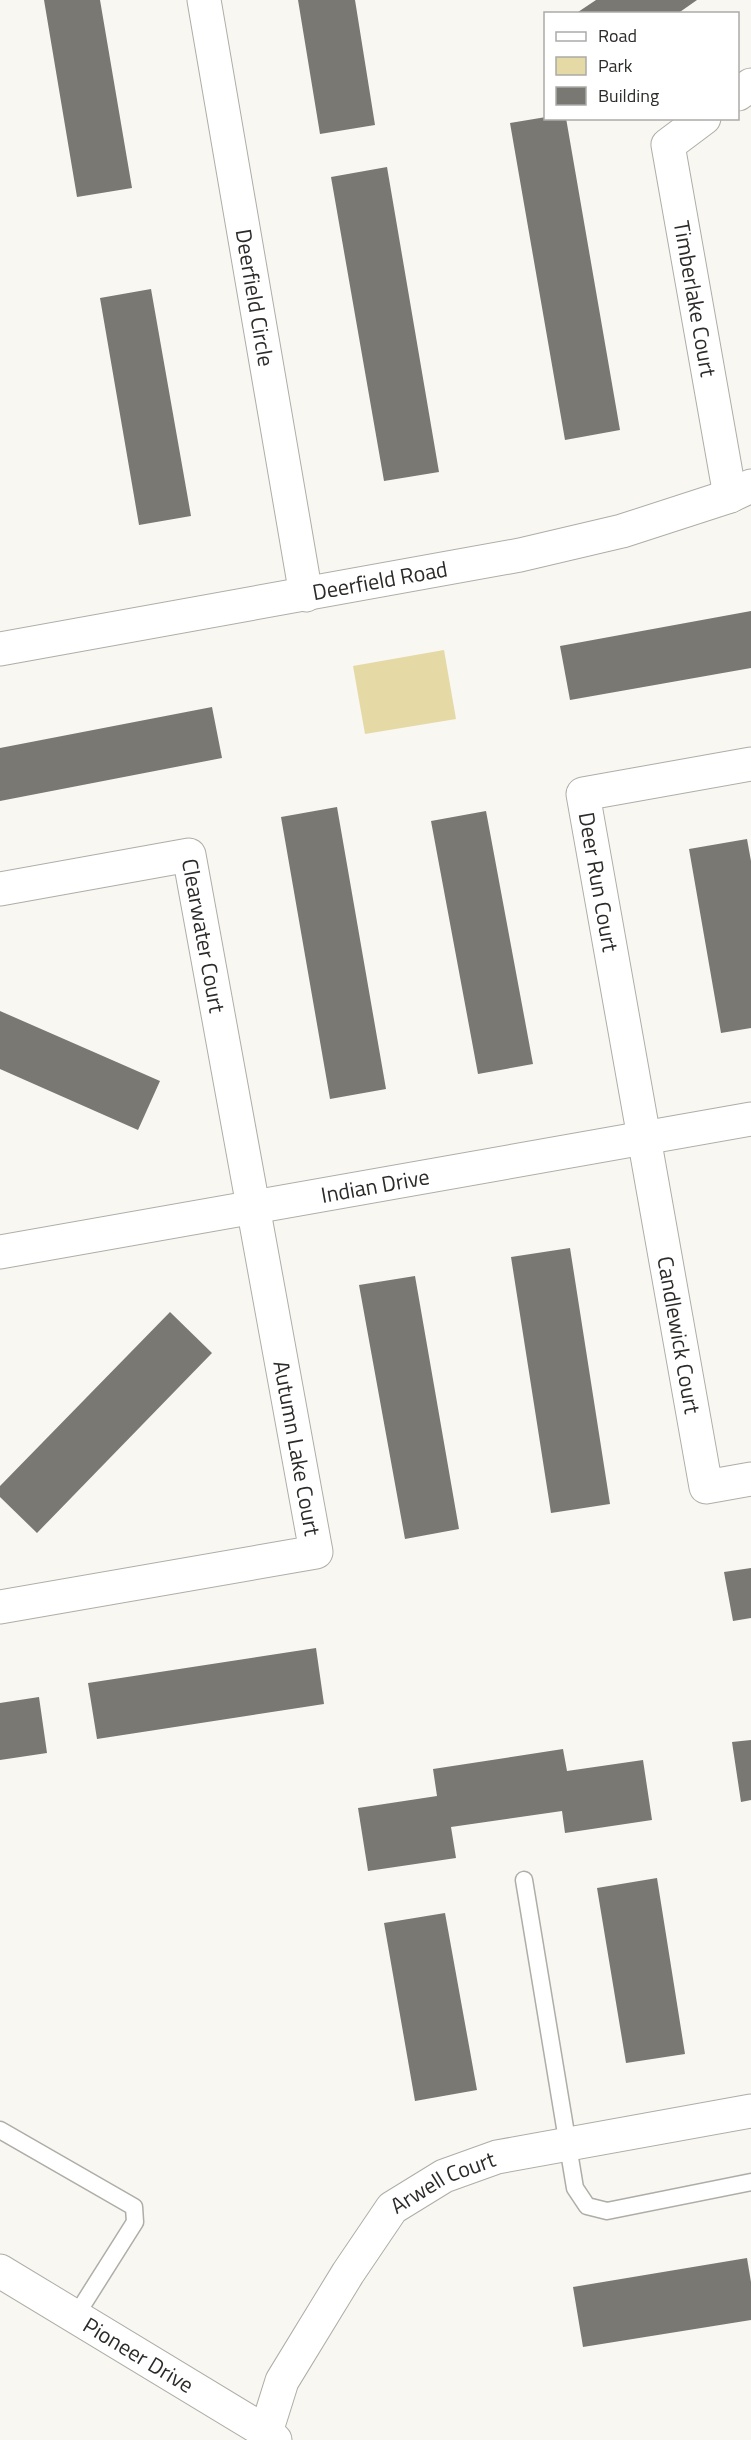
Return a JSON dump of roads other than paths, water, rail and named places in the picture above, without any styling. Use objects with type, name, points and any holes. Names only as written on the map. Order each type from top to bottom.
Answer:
[{"type":"street","name":"Deerfield Circle","points":[[204,0],[306,595]]},
{"type":"street","name":"Timberlake Court","points":[[701,120],[668,144],[741,491]]},
{"type":"street","name":"Deerfield Road","points":[[0,649],[520,555],[622,531],[741,491]]},
{"type":"street","name":"Deer Run Court","points":[[645,1138],[583,794],[751,764]]},
{"type":"street","name":"Clearwater Court","points":[[0,889],[189,855],[252,1207]]},
{"type":"street","name":"Indian Drive","points":[[0,1252],[751,1119]]},
{"type":"street","name":"Candlewick Court","points":[[645,1138],[706,1487],[751,1479]]},
{"type":"street","name":"Autumn Lake Court","points":[[0,1607],[316,1552],[252,1207]]},
{"type":"street","name":"Arwell Court","points":[[268,2437],[282,2381],[348,2272],[392,2208],[444,2176],[497,2157],[751,2111]]},
{"type":"street","name":"Pioneer Drive","points":[[0,2271],[268,2437]]},
{"type":"lane","points":[[524,1880],[575,2188],[587,2206],[607,2211],[751,2182]]},
{"type":"lane","points":[[0,2130],[134,2208],[135,2222],[75,2317]]}]
